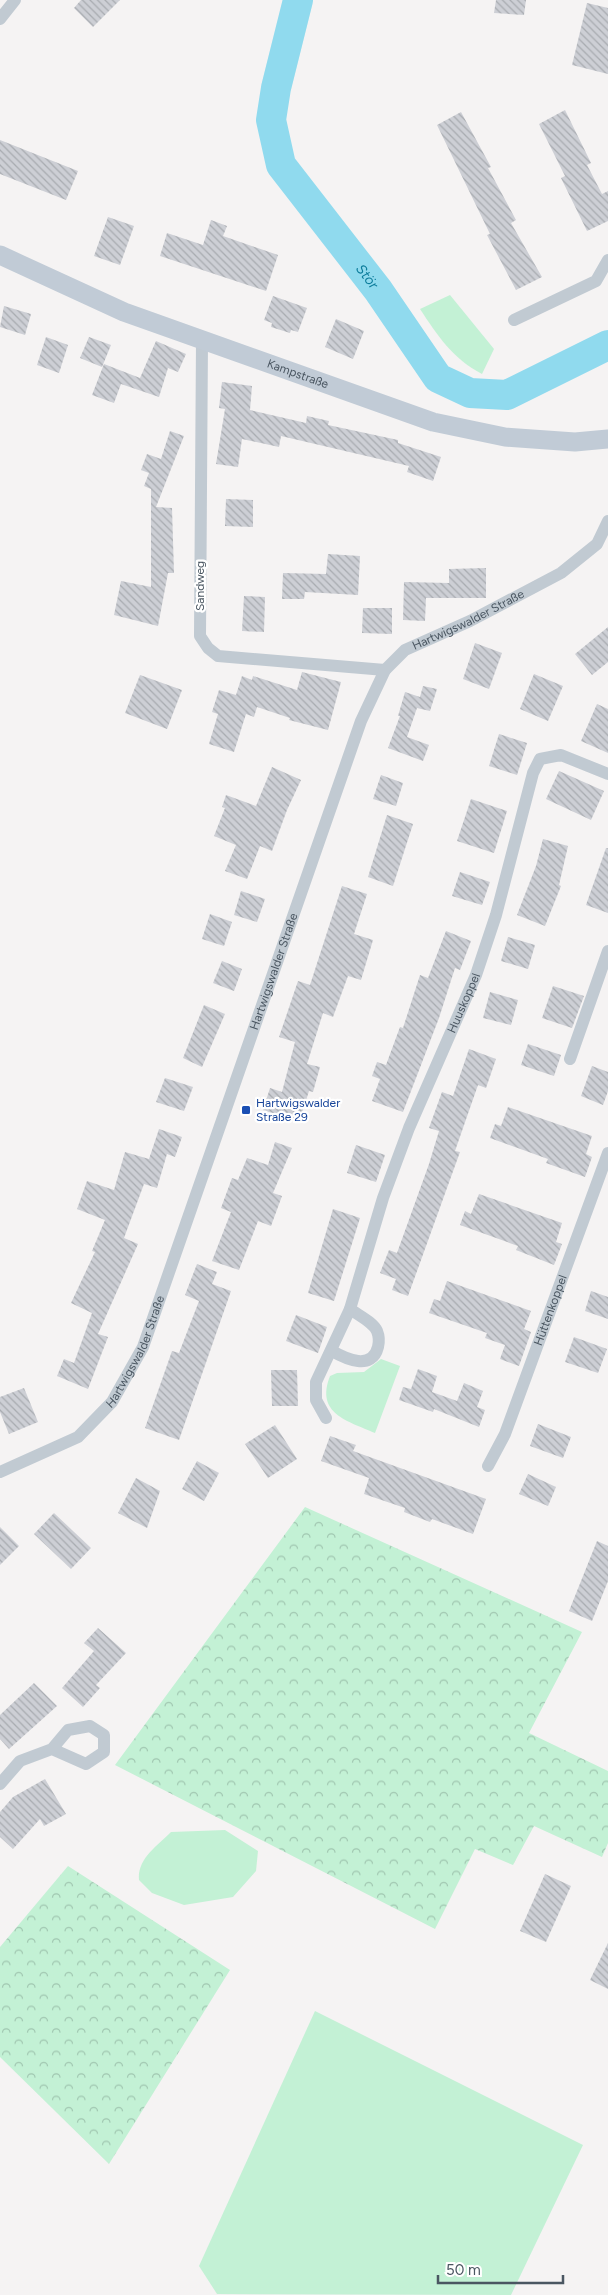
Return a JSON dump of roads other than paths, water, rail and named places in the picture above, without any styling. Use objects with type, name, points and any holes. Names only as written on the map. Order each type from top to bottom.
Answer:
[{"type":"street","points":[[0,19],[15,0]]},
{"type":"street","name":"Kampstraße","points":[[0,255],[124,312],[433,422],[505,437],[575,442],[608,439]]},
{"type":"street","points":[[514,320],[596,281],[608,260]]},
{"type":"street","name":"Sandweg","points":[[202,341],[200,636],[208,648],[218,656],[315,662],[385,670]]},
{"type":"street","name":"Hartwigswalder Straße","points":[[0,1472],[78,1437],[112,1402],[143,1347],[361,721],[385,670],[405,650],[470,621],[561,573],[602,546],[608,521]]},
{"type":"street","name":"Huuskoppel","points":[[326,1418],[320,1411],[316,1400],[316,1382],[350,1309],[389,1181],[409,1128],[482,958],[496,915],[533,773],[540,759],[561,755],[608,774]]},
{"type":"street","points":[[570,1059],[608,951]]},
{"type":"street","name":"Hüttenkoppel","points":[[488,1466],[505,1434],[608,1153]]},
{"type":"street","points":[[332,1351],[358,1362],[370,1360],[377,1352],[379,1344],[377,1331],[367,1320],[350,1309]]},
{"type":"street","points":[[0,1784],[20,1761],[52,1749]]},
{"type":"waterway","name":"Stör","points":[[298,0],[276,88],[271,120],[281,165],[378,290],[438,378],[470,393],[507,395],[608,345]]},
{"type":"place","name":"Hartwigswalder Straße 29","points":[[246,1110]]}]
